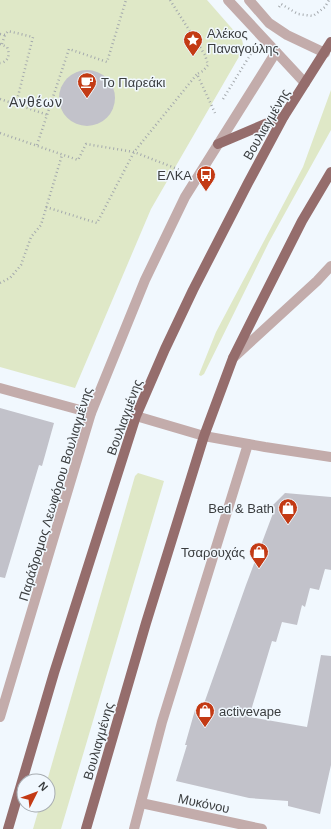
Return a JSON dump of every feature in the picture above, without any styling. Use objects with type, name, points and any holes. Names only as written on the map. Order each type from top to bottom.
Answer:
[{"type":"main road","name":"Βουλιαγμένης","points":[[8,829],[54,673],[136,416],[165,348],[193,290],[284,116],[331,42]]},
{"type":"main road","points":[[218,144],[284,116]]},
{"type":"main road","name":"Βουλιαγμένης","points":[[86,829],[146,623],[204,436],[233,358],[302,221],[331,172]]},
{"type":"street","points":[[228,0],[305,83]]},
{"type":"street","points":[[249,0],[269,23],[287,35],[324,53]]},
{"type":"street","name":"Παράδρομος Λεωφόρου Βουλιαγμένης","points":[[0,717],[92,413],[148,274],[185,198],[276,52]]},
{"type":"street","points":[[233,358],[317,282],[331,266]]},
{"type":"street","points":[[0,388],[92,413]]},
{"type":"street","points":[[136,416],[204,436],[331,457]]},
{"type":"street","points":[[134,829],[162,722],[248,444]]},
{"type":"street","name":"Μυκόνου","points":[[141,803],[262,829]]},
{"type":"path","points":[[37,145],[69,49],[107,62],[126,0]]},
{"type":"path","points":[[46,207],[97,223],[134,152],[197,74],[203,71],[208,65],[205,54],[170,0]]},
{"type":"path","points":[[0,63],[8,58],[10,53],[7,47],[1,44],[8,31],[33,38],[16,104]]},
{"type":"path","points":[[0,34],[5,35]]},
{"type":"path","points":[[197,74],[215,113],[211,119]]},
{"type":"path","points":[[0,99],[48,115]]},
{"type":"path","points":[[0,133],[78,160],[86,144],[134,152],[180,171],[184,164]]},
{"type":"path","points":[[0,283],[10,278],[21,265],[31,237],[41,225],[62,155]]},
{"type":"green space","points":[[0,0],[207,0],[242,40],[244,48],[151,209],[75,388],[0,367]]},
{"type":"green space","points":[[331,90],[331,130],[269,242],[204,374],[201,376],[199,375],[200,372],[216,332],[303,167]]},
{"type":"green space","points":[[138,473],[164,481],[61,829],[33,829],[38,813],[56,813],[56,773],[49,773],[135,476]]},
{"type":"building","points":[[87,70],[98,72],[107,78],[113,87],[115,98],[113,109],[107,118],[98,124],[87,126],[76,124],[67,118],[61,109],[59,98],[61,87],[67,78],[76,72]]},
{"type":"building","points":[[0,408],[54,423],[42,466],[39,465],[5,578],[0,577]]},
{"type":"building","points":[[285,493],[331,497],[331,570],[325,569],[319,590],[310,588],[305,607],[302,605],[297,625],[282,622],[276,642],[272,641],[249,717],[307,727],[321,655],[331,656],[331,765],[320,814],[288,806],[288,801],[249,798],[176,781],[187,745],[185,745],[195,710],[201,712],[275,508],[273,505]]},
{"type":"place","name":"Αλέκος Παναγούλης","points":[[193,57]]},
{"type":"place","name":"Το Παρεάκι","points":[[87,99]]},
{"type":"place","name":"ΕΛΚΑ","points":[[206,192]]},
{"type":"place","name":"Bed & Bath","points":[[288,525]]},
{"type":"place","name":"Τσαρουχάς","points":[[259,569]]},
{"type":"place","name":"activevape","points":[[205,728]]},
{"type":"district","name":"Ανθέων","points":[[36,102]]}]
